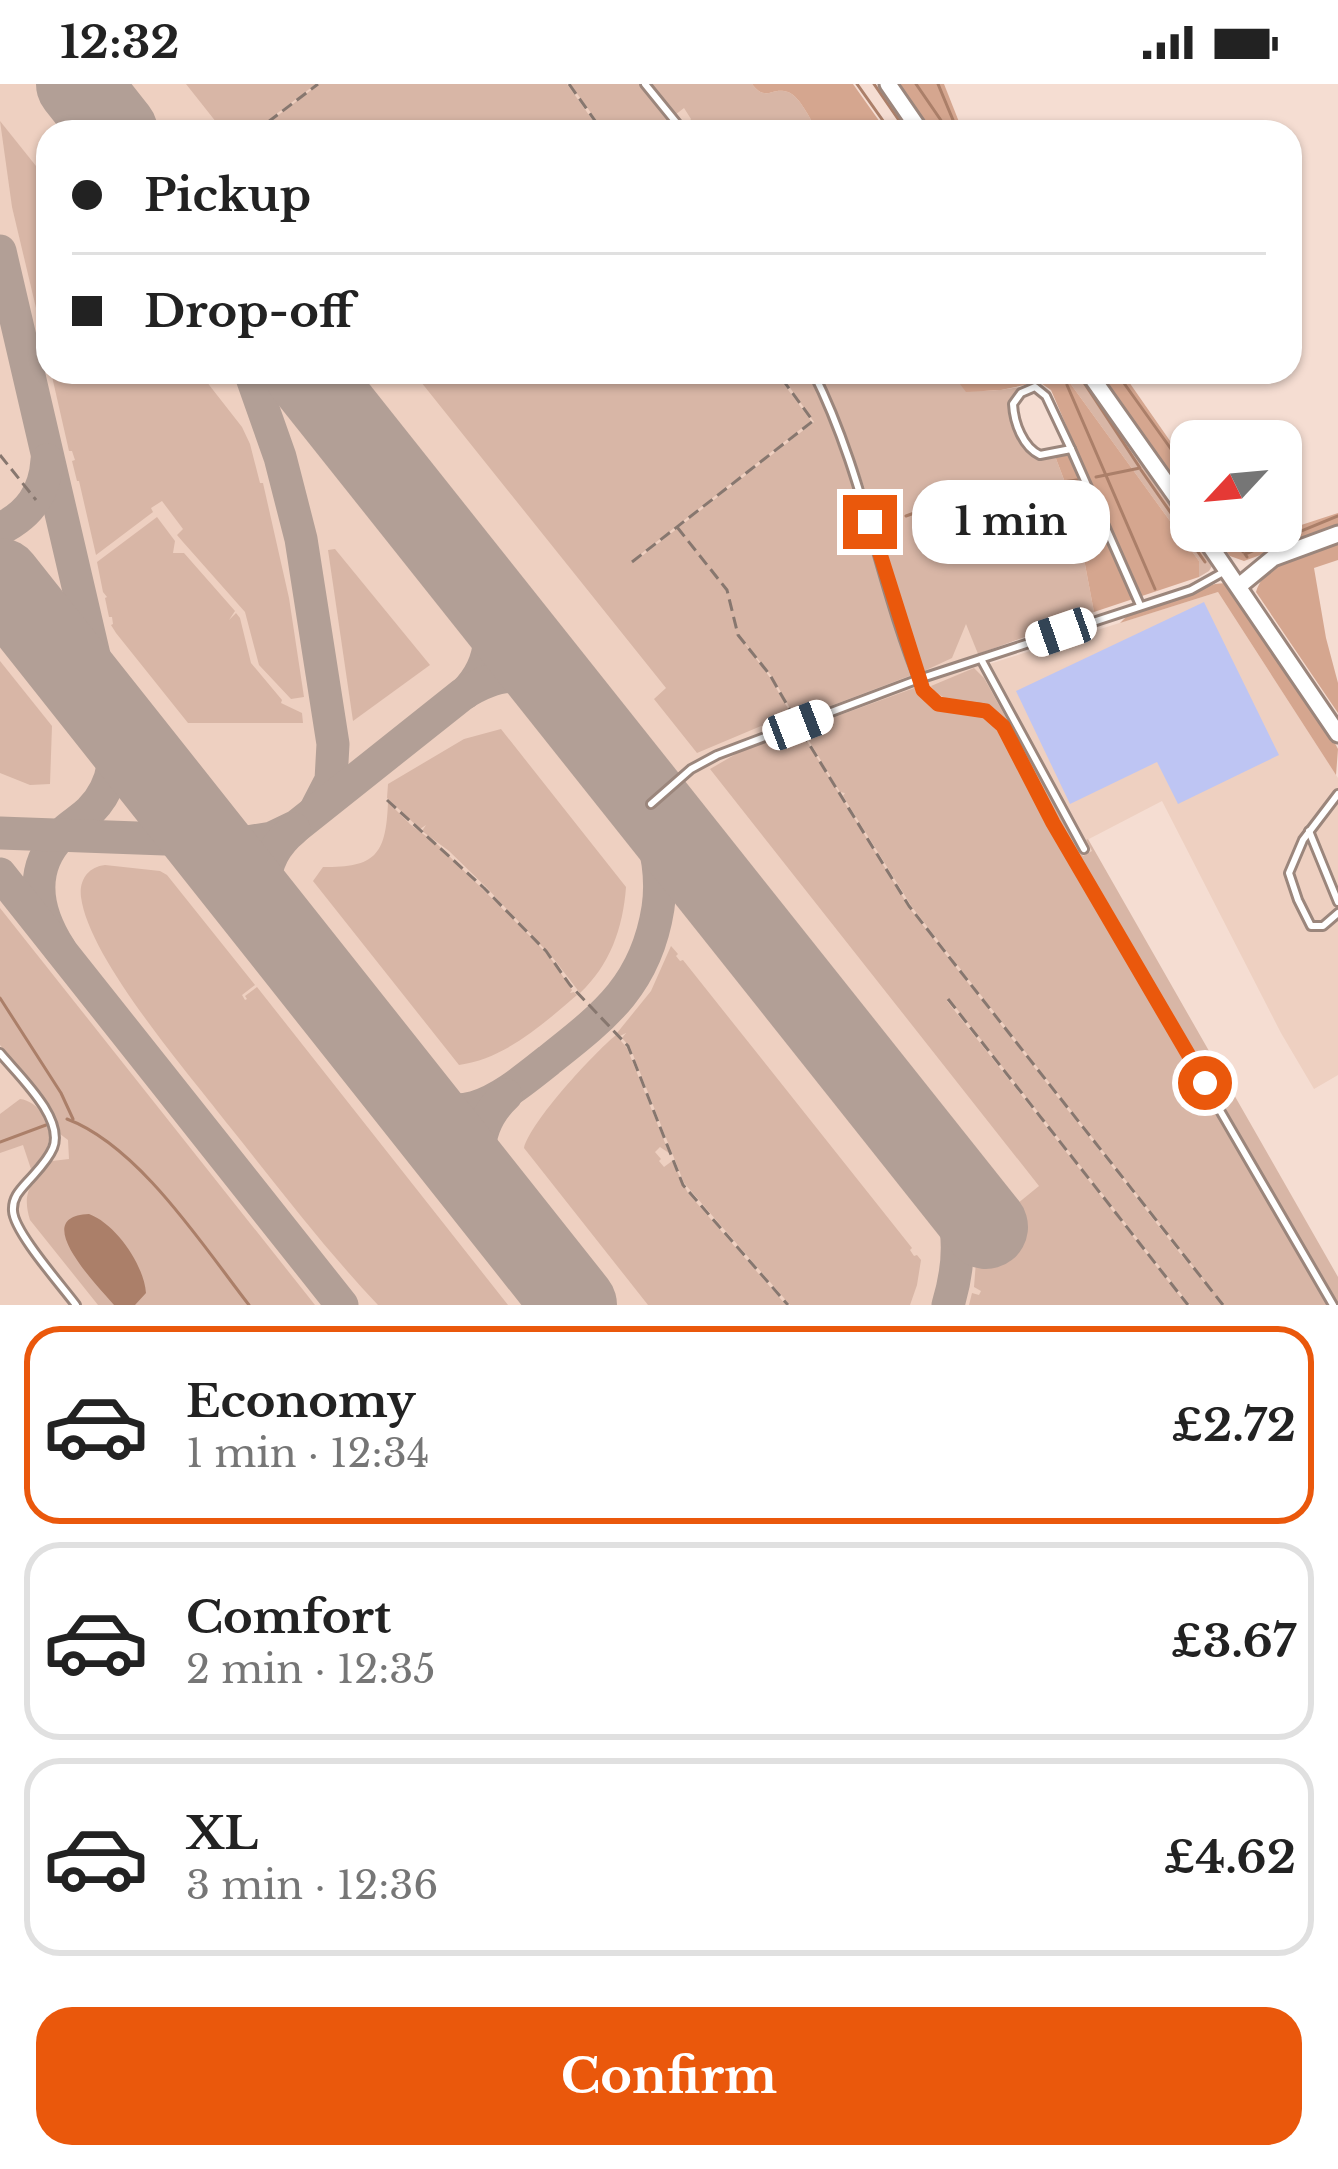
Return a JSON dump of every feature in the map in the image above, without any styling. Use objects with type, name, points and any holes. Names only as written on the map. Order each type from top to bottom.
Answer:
[{"type":"street","points":[[888,84],[913,120]]},
{"type":"street","points":[[1096,384],[1170,488]]},
{"type":"street","points":[[1239,586],[1273,558],[1338,534]]},
{"type":"street","points":[[1215,552],[1338,734]]},
{"type":"lane","points":[[645,84],[674,120]]},
{"type":"lane","points":[[818,384],[856,476],[926,694],[935,703],[986,711],[1003,726],[1053,823],[1333,1305]]},
{"type":"lane","points":[[1071,449],[1050,455],[1031,451],[1012,410],[1018,395],[1033,388],[1043,392],[1071,449],[1140,605]]},
{"type":"lane","points":[[651,804],[702,762],[919,680],[1198,588],[1227,569]]},
{"type":"lane","points":[[981,659],[1084,849]]},
{"type":"lane","points":[[1338,794],[1309,831],[1290,868],[1292,886],[1311,926],[1323,926],[1338,913]]},
{"type":"lane","points":[[1309,831],[1338,902]]},
{"type":"lane","points":[[0,1053],[47,1111],[56,1133],[50,1154],[16,1196],[14,1217],[76,1305]]},
{"type":"path","points":[[271,120],[317,84]]},
{"type":"path","points":[[569,84],[595,120]]},
{"type":"path","points":[[632,562],[813,422],[786,384]]},
{"type":"path","points":[[0,455],[36,500]]},
{"type":"path","points":[[677,527],[727,590],[738,635],[770,675],[909,906],[1223,1305]]},
{"type":"path","points":[[387,800],[484,887],[626,1043],[683,1185],[788,1305]]},
{"type":"path","points":[[948,999],[1188,1305]]},
{"type":"shaded area","points":[[0,84],[717,84],[744,120],[36,120],[36,384],[879,384],[978,654],[964,659],[968,668],[1218,592],[1338,778],[1338,1075],[1314,1089],[1162,801],[1087,840],[1232,1096],[1338,1305],[0,1305]]},
{"type":"shaded area","points":[[186,84],[316,84],[268,120],[214,120]]},
{"type":"shaded area","points":[[319,84],[567,84],[592,120],[272,120]]},
{"type":"shaded area","points":[[570,84],[640,84],[669,120],[596,120]]},
{"type":"shaded area","points":[[649,84],[752,84],[766,93],[788,92],[811,120],[690,120],[684,108],[675,115]]},
{"type":"shaded area","points":[[752,84],[853,84],[878,120],[811,120],[792,94],[762,92]]},
{"type":"shaded area","points":[[898,84],[944,84],[958,120],[924,120]]},
{"type":"shaded area","points":[[0,121],[36,166],[36,308],[12,207]]},
{"type":"shaded area","points":[[54,384],[208,384],[242,427],[263,483],[289,598],[304,697],[291,699],[259,665],[245,612],[177,535],[183,529],[162,501],[96,555]]},
{"type":"shaded area","points":[[423,384],[784,384],[811,421],[633,563],[814,422],[787,384],[814,384],[854,483],[912,675],[796,719],[773,678],[738,634],[794,719],[783,723],[780,718],[697,753],[654,699],[666,688]]},
{"type":"shaded area","points":[[822,384],[963,384],[991,391],[1020,387],[1011,399],[1016,430],[1034,456],[1055,456],[1074,506],[1094,612],[978,654],[966,624],[952,658],[922,672],[916,666],[867,494]]},
{"type":"shaded area","points":[[960,384],[1030,384],[966,392]]},
{"type":"shaded area","points":[[1042,384],[1071,384],[1170,521],[1170,552],[1192,552],[1199,561],[1199,577],[1094,612],[1074,506],[1055,456],[1078,453],[1051,390]]},
{"type":"shaded area","points":[[1071,384],[1091,384],[1170,495],[1170,521]]},
{"type":"shaded area","points":[[1108,384],[1130,384],[1170,441],[1170,472]]},
{"type":"shaded area","points":[[1338,513],[1338,527],[1302,540],[1302,525]]},
{"type":"shaded area","points":[[157,517],[175,541],[173,553],[184,553],[235,611],[229,620],[236,613],[240,618],[251,663],[281,703],[302,713],[303,723],[188,723],[116,633],[97,562]]},
{"type":"shaded area","points":[[1338,544],[1338,560],[1314,568],[1338,683],[1338,713],[1256,592],[1279,565]]},
{"type":"shaded area","points":[[335,549],[430,665],[353,721],[328,550]]},
{"type":"shaded area","points":[[1192,552],[1208,552],[1212,566],[1199,577],[1199,561]]},
{"type":"shaded area","points":[[1227,552],[1269,552],[1244,561]]},
{"type":"shaded area","points":[[1225,583],[1321,717],[1338,749],[1336,775],[1218,592],[1120,623],[1128,615]]},
{"type":"shaded area","points":[[0,661],[52,726],[50,784],[30,785],[0,773]]},
{"type":"shaded area","points":[[974,668],[984,678],[1083,856],[1092,851],[1088,839],[1338,1277],[1338,1305],[1000,716],[945,698],[931,686]]},
{"type":"shaded area","points":[[917,687],[936,708],[977,711],[998,726],[1054,833],[1329,1305],[1190,1305],[949,999],[1187,1305],[969,1305],[972,1293],[981,1291],[974,1287],[978,1236],[1039,1186],[710,769],[741,751],[800,730],[911,910],[1214,1293],[912,907],[802,729]]},
{"type":"shaded area","points":[[501,729],[626,887],[613,945],[580,993],[486,887],[422,831],[426,825],[420,829],[387,798],[388,784],[464,739]]},
{"type":"shaded area","points":[[388,802],[533,939],[552,960],[570,993],[577,995],[522,1039],[476,1061],[459,1065],[313,881],[323,867],[356,864],[375,854],[385,834]]},
{"type":"shaded area","points":[[105,865],[167,875],[255,985],[242,995],[245,1000],[257,987],[508,1305],[378,1305],[358,1284],[143,1015],[102,952],[81,897],[86,875]]},
{"type":"shaded area","points":[[0,908],[315,1305],[98,1305],[30,1220],[30,1188],[52,1161],[69,1159],[68,1140],[60,1134],[52,1110],[0,1045]]},
{"type":"shaded area","points":[[671,946],[921,1260],[910,1305],[790,1305],[684,1183],[630,1047],[622,1038],[626,1033],[617,1033],[651,991]]},
{"type":"shaded area","points":[[616,1035],[627,1048],[669,1153],[660,1147],[655,1152],[659,1161],[664,1167],[672,1161],[688,1193],[786,1305],[648,1305],[524,1148],[550,1105]]},
{"type":"shaded area","points":[[20,1099],[38,1109],[49,1129],[47,1148],[31,1169],[23,1145],[0,1153],[0,1114]]},
{"type":"shaded area","points":[[89,1214],[109,1227],[134,1258],[146,1293],[135,1305],[114,1305],[72,1253],[65,1226],[72,1218]]},
{"type":"building","points":[[1204,602],[1279,755],[1178,804],[1157,762],[1070,804],[1016,691]]},
{"type":"waterway","points":[[857,84],[882,120]]},
{"type":"waterway","points":[[874,84],[899,120]]},
{"type":"waterway","points":[[916,84],[941,120]]},
{"type":"waterway","points":[[938,84],[953,120]]},
{"type":"waterway","points":[[1085,384],[1140,468],[1096,477]]},
{"type":"waterway","points":[[1125,384],[1170,448]]},
{"type":"waterway","points":[[1067,385],[1155,589]]},
{"type":"waterway","points":[[1141,470],[1205,562]]},
{"type":"waterway","points":[[906,516],[961,496],[1077,480]]},
{"type":"waterway","points":[[1247,557],[1245,554],[1338,516]]},
{"type":"waterway","points":[[0,998],[73,1119]]},
{"type":"waterway","points":[[67,1119],[94,1132],[144,1174],[249,1305]]},
{"type":"waterway","points":[[0,1142],[46,1125]]},
{"type":"taxiway","points":[[0,251],[114,741],[112,770],[102,796],[61,835],[43,863],[41,906],[60,949]]},
{"type":"taxiway","points":[[254,384],[301,539],[333,744],[331,780],[316,809]]},
{"type":"taxiway","points":[[0,529],[34,502],[47,460]]},
{"type":"taxiway","points":[[465,693],[483,668],[490,641],[487,613],[475,585]]},
{"type":"taxiway","points":[[0,833],[247,842],[272,838],[297,826],[478,685],[514,677],[565,697]]},
{"type":"taxiway","points":[[399,1082],[439,1108],[477,1107],[513,1088],[620,996],[644,957],[660,890],[653,840],[628,777]]},
{"type":"taxiway","points":[[275,926],[266,899],[266,874],[275,850],[294,829]]},
{"type":"taxiway","points":[[0,874],[342,1305]]},
{"type":"taxiway","points":[[492,1201],[482,1173],[480,1145],[488,1119],[506,1095]]},
{"type":"taxiway","points":[[911,1134],[937,1175],[953,1214],[957,1256],[948,1305]]},
{"type":"taxiway","points":[[544,1267],[555,1305]]},
{"type":"runway","points":[[78,84],[106,120]]},
{"type":"runway","points":[[316,384],[986,1227]]},
{"type":"runway","points":[[0,580],[575,1305]]},
{"type":"route","points":[[870,522],[923,690],[938,704],[986,711],[1003,726],[1053,823],[1205,1083]]}]
